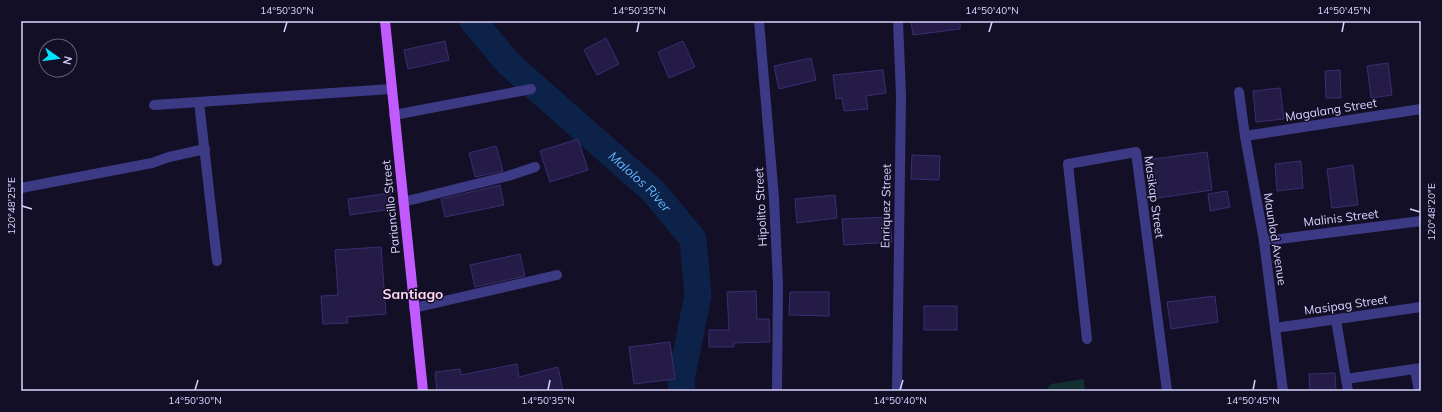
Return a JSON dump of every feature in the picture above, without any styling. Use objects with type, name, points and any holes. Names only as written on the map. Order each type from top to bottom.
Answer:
[{"type":"main road","name":"Pariancillo Street","points":[[385,21],[423,391]]},
{"type":"street","name":"Hipolito Street","points":[[759,21],[774,205],[778,284],[777,391]]},
{"type":"street","name":"Enriquez Street","points":[[896,391],[901,96],[898,21]]},
{"type":"street","points":[[394,115],[531,88]]},
{"type":"street","points":[[154,106],[391,89]]},
{"type":"street","name":"Maunlad Avenue","points":[[1239,92],[1245,136],[1264,241],[1283,391]]},
{"type":"street","points":[[199,102],[217,261]]},
{"type":"street","name":"Magalang Street","points":[[1245,136],[1421,109]]},
{"type":"street","points":[[21,188],[76,179],[152,163],[169,157],[204,149]]},
{"type":"street","name":"Masikap Street","points":[[1088,339],[1068,164],[1136,152],[1167,391]]},
{"type":"street","points":[[403,202],[508,176],[535,167]]},
{"type":"street","name":"Malinis Street","points":[[1264,241],[1421,221]]},
{"type":"street","points":[[414,308],[557,275]]},
{"type":"street","name":"Masipag Street","points":[[1275,328],[1421,307]]},
{"type":"street","points":[[1336,320],[1348,391]]},
{"type":"street","points":[[1346,379],[1418,368],[1418,391]]},
{"type":"green space","points":[[1084,379],[1085,391],[1045,391],[1051,384]]},
{"type":"building","points":[[911,21],[960,21],[960,29],[913,35]]},
{"type":"building","points":[[606,38],[619,64],[597,75],[584,50]]},
{"type":"building","points":[[445,41],[449,60],[408,69],[404,50]]},
{"type":"building","points":[[683,41],[695,67],[669,78],[658,52]]},
{"type":"building","points":[[811,58],[816,80],[779,89],[774,66]]},
{"type":"building","points":[[1388,63],[1392,95],[1371,98],[1367,66]]},
{"type":"building","points":[[883,70],[886,93],[866,96],[868,109],[844,111],[842,98],[836,99],[833,75]]},
{"type":"building","points":[[1340,70],[1341,98],[1326,98],[1325,71]]},
{"type":"building","points":[[1280,88],[1284,119],[1256,122],[1253,91]]},
{"type":"building","points":[[578,139],[588,170],[550,182],[540,151]]},
{"type":"building","points":[[496,146],[503,171],[475,177],[469,153]]},
{"type":"building","points":[[1207,152],[1212,190],[1151,199],[1145,160]]},
{"type":"building","points":[[912,155],[940,156],[939,180],[911,179]]},
{"type":"building","points":[[1301,161],[1303,188],[1277,191],[1275,164]]},
{"type":"building","points":[[1353,165],[1358,205],[1332,208],[1327,169]]},
{"type":"building","points":[[500,185],[504,205],[445,217],[441,199]]},
{"type":"building","points":[[1227,191],[1230,207],[1210,211],[1208,194]]},
{"type":"building","points":[[390,193],[392,209],[350,215],[348,199]]},
{"type":"building","points":[[835,195],[837,218],[797,223],[795,199]]},
{"type":"building","points":[[890,217],[892,242],[844,245],[842,219]]},
{"type":"building","points":[[381,247],[386,314],[347,317],[348,323],[323,324],[321,296],[338,295],[335,250]]},
{"type":"building","points":[[520,254],[525,276],[475,287],[470,265]]},
{"type":"building","points":[[756,291],[757,319],[769,319],[770,342],[734,343],[734,347],[709,347],[709,330],[729,330],[727,292]]},
{"type":"building","points":[[790,292],[829,292],[829,316],[789,315]]},
{"type":"building","points":[[1215,296],[1218,322],[1171,329],[1167,302]]},
{"type":"building","points":[[924,306],[957,306],[957,330],[924,330]]},
{"type":"building","points":[[670,342],[675,379],[634,384],[629,347]]},
{"type":"building","points":[[517,364],[519,377],[558,367],[563,391],[437,391],[435,372],[460,369],[461,375]]},
{"type":"building","points":[[1335,373],[1336,391],[1310,391],[1309,374]]},
{"type":"waterway","name":"Malolos River","points":[[473,21],[509,64],[653,191],[693,239],[698,295],[681,380],[682,391]]},
{"type":"district","name":"Santiago","points":[[413,294]]}]
